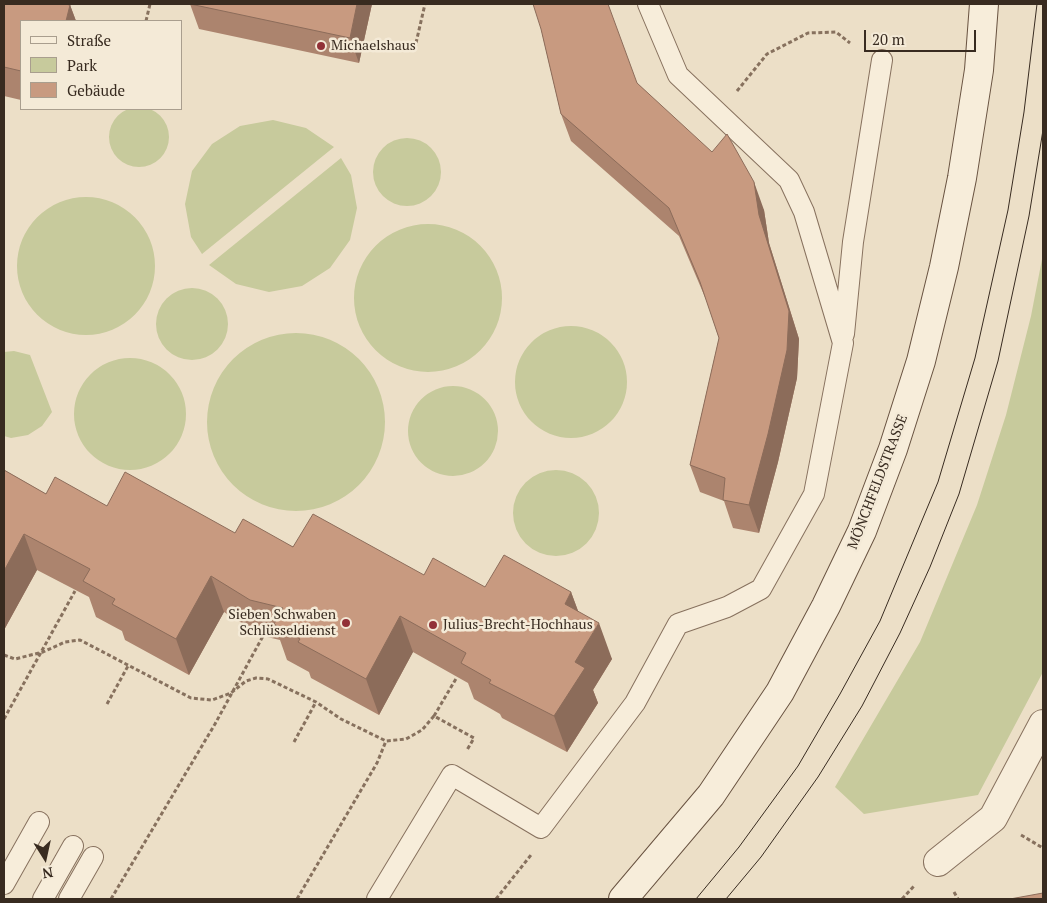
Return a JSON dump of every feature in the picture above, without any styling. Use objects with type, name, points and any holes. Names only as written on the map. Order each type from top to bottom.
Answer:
[{"type":"main road","name":"MÖNCHFELDSTRASSE","points":[[622,899],[646,875],[710,795],[780,692],[826,606],[862,531],[893,449],[921,361],[944,268],[962,178],[979,70],[984,4]]},
{"type":"main road","points":[[938,862],[993,818],[1043,724]]},
{"type":"lane","points":[[648,4],[678,75],[789,180],[804,212],[843,343]]},
{"type":"lane","points":[[377,899],[452,775],[541,828],[635,703],[678,624],[727,607],[761,589],[814,494],[843,343],[853,242],[882,60]]},
{"type":"lane","points":[[4,884],[39,822]]},
{"type":"lane","points":[[43,899],[73,846]]},
{"type":"lane","points":[[69,899],[93,858]]},
{"type":"path","points":[[146,20],[150,4]]},
{"type":"path","points":[[416,43],[425,4]]},
{"type":"path","points":[[719,114],[767,54],[808,33],[836,32],[850,43]]},
{"type":"path","points":[[4,719],[43,652],[74,591]]},
{"type":"path","points":[[111,899],[263,636]]},
{"type":"path","points":[[4,655],[15,659],[43,652],[64,642],[80,640],[191,698],[212,700],[231,694],[246,681],[256,678],[268,679],[316,702],[341,719],[386,741],[406,739],[422,730],[434,716],[457,677]]},
{"type":"path","points":[[107,704],[128,666]]},
{"type":"path","points":[[294,742],[316,702]]},
{"type":"path","points":[[434,716],[474,738],[452,775]]},
{"type":"path","points":[[297,899],[377,764],[386,741]]},
{"type":"path","points":[[496,899],[539,845],[541,828]]},
{"type":"green space","points":[[128,110],[150,110],[156,112],[164,120],[168,131],[168,143],[164,154],[156,162],[139,167],[122,162],[114,154],[109,137],[114,120],[122,112]]},
{"type":"green space","points":[[273,120],[306,128],[334,147],[202,254],[191,237],[185,204],[192,171],[212,144],[240,126]]},
{"type":"green space","points":[[400,138],[414,138],[426,143],[436,153],[441,165],[441,179],[436,191],[426,201],[414,206],[400,206],[388,201],[378,191],[373,179],[373,165],[378,153],[388,143]]},
{"type":"green space","points":[[341,158],[351,175],[357,208],[350,240],[330,268],[302,286],[269,292],[236,284],[209,265]]},
{"type":"green space","points":[[86,197],[112,203],[124,209],[134,218],[143,228],[149,240],[155,266],[149,292],[143,304],[134,314],[124,323],[112,329],[86,335],[60,329],[48,323],[38,314],[29,304],[23,292],[17,266],[23,240],[29,228],[38,218],[48,209],[60,203]]},
{"type":"green space","points":[[428,224],[456,229],[469,236],[480,246],[490,257],[497,270],[502,298],[497,326],[490,339],[480,350],[469,360],[456,367],[428,372],[400,367],[387,360],[376,350],[366,339],[359,326],[354,298],[359,270],[366,257],[376,246],[387,236],[400,229]]},
{"type":"green space","points":[[1043,254],[1043,672],[978,795],[864,814],[835,787],[920,642],[977,505],[1006,415],[1031,316]]},
{"type":"green space","points":[[192,288],[212,294],[222,304],[228,324],[222,344],[212,354],[192,360],[172,354],[162,344],[156,324],[162,304],[172,294]]},
{"type":"green space","points":[[571,326],[592,330],[611,342],[623,361],[627,382],[623,403],[611,422],[592,434],[571,438],[550,434],[531,422],[519,403],[515,382],[519,361],[531,342],[550,330]]},
{"type":"green space","points":[[296,333],[330,340],[345,348],[359,359],[370,373],[378,388],[385,422],[378,456],[370,471],[359,485],[345,496],[330,504],[296,511],[262,504],[247,496],[233,485],[222,471],[214,456],[207,422],[214,388],[222,373],[233,359],[247,348],[262,340]]},
{"type":"green space","points":[[14,351],[30,355],[52,412],[42,426],[28,435],[11,438],[4,436],[4,352]]},
{"type":"green space","points":[[130,358],[141,359],[151,363],[169,375],[181,393],[185,403],[185,425],[181,435],[169,453],[151,465],[141,469],[130,470],[119,469],[109,465],[91,453],[79,435],[75,425],[74,414],[75,403],[79,393],[91,375],[109,363],[119,359]]},
{"type":"green space","points":[[453,386],[470,389],[485,399],[495,414],[498,431],[495,448],[485,463],[470,473],[453,476],[436,473],[421,463],[411,448],[408,431],[411,414],[421,399],[436,389]]},
{"type":"green space","points":[[556,470],[573,473],[587,482],[596,496],[599,513],[596,530],[587,544],[573,553],[556,556],[539,553],[525,544],[516,530],[513,513],[516,496],[525,482],[539,473]]},
{"type":"building","points":[[4,4],[70,5],[66,20],[20,20],[20,71],[4,67]]},
{"type":"building","points":[[190,4],[357,4],[350,38]]},
{"type":"building","points":[[533,4],[608,4],[637,83],[712,152],[727,134],[754,182],[759,215],[789,311],[787,350],[768,434],[749,505],[723,500],[725,478],[690,465],[719,338],[700,282],[669,208],[561,114],[541,29]]},
{"type":"building","name":"Julius-Brecht-Hochhaus","points":[[4,470],[46,494],[55,477],[107,506],[125,472],[235,533],[243,519],[293,547],[313,514],[424,575],[433,558],[485,587],[504,555],[571,592],[565,604],[599,623],[575,662],[585,668],[554,716],[489,683],[491,680],[461,663],[466,653],[400,616],[366,679],[298,642],[300,639],[274,624],[283,608],[250,600],[211,576],[176,639],[112,604],[115,599],[83,581],[90,569],[24,534],[4,571]]},
{"type":"building","points":[[1043,893],[1043,899],[1010,899]]},
{"type":"tram line","points":[[696,899],[739,847],[798,766],[840,694],[880,621],[938,482],[975,358],[1008,210],[1024,112],[1037,4]]},
{"type":"tram line","points":[[726,899],[761,857],[818,777],[862,706],[900,633],[930,567],[959,494],[998,361],[1029,216],[1043,130]]},
{"type":"place","name":"Michaelshaus","points":[[321,46]]},
{"type":"place","name":"Sieben Schwaben Schlüsseldienst","points":[[346,623]]},
{"type":"place","name":"Julius-Brecht-Hochhaus","points":[[433,625]]}]
